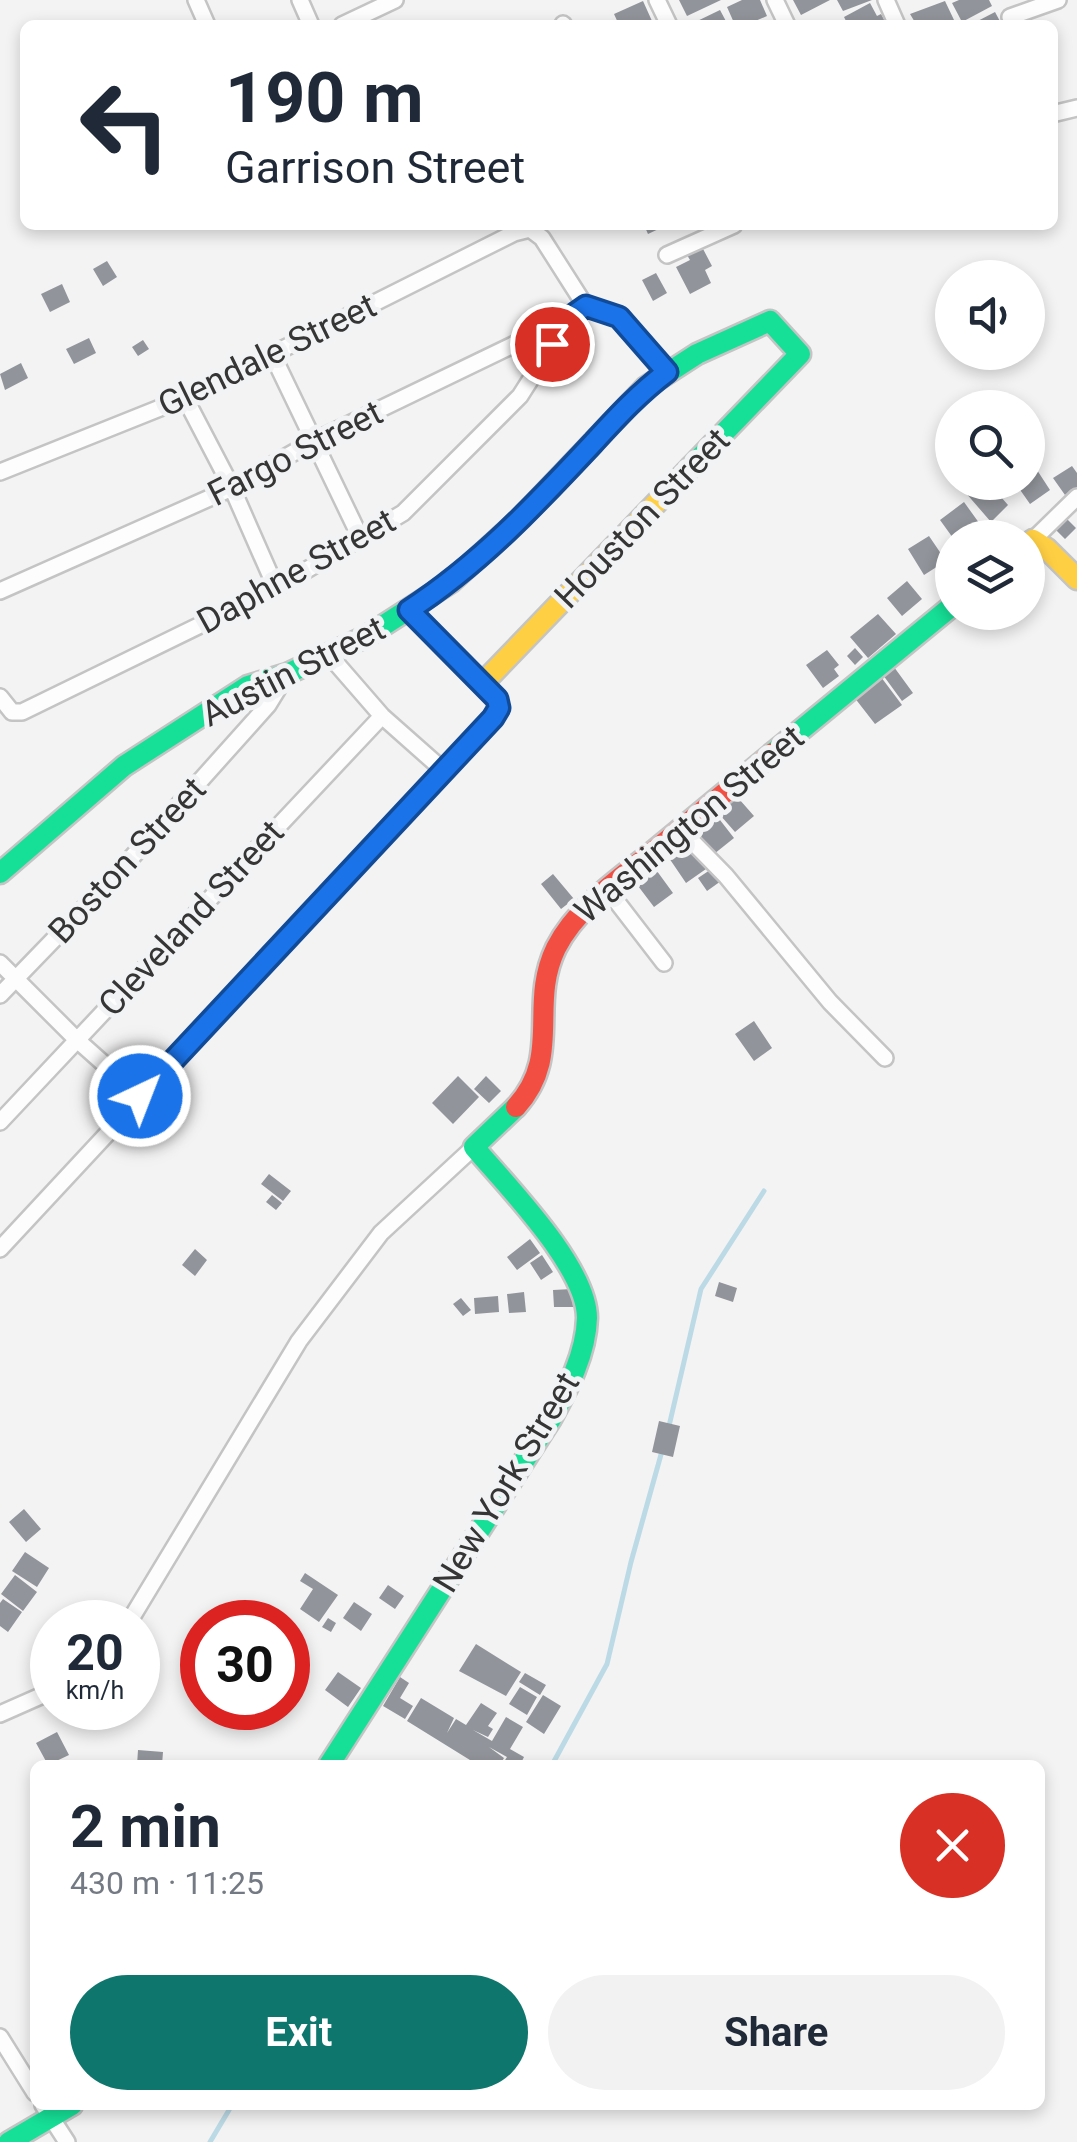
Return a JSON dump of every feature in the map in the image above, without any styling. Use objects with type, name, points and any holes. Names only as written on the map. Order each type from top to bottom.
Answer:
[{"type":"street","points":[[353,20],[396,0]]},
{"type":"street","points":[[1014,20],[1058,0]]},
{"type":"street","name":"Glendale Street","points":[[0,472],[185,398],[526,230]]},
{"type":"street","name":"Glendale Street","points":[[531,230],[542,238],[586,306]]},
{"type":"street","points":[[667,255],[723,230]]},
{"type":"street","points":[[586,306],[619,317],[667,372]]},
{"type":"street","name":"Fargo Street","points":[[0,591],[232,488],[312,442],[569,318],[586,306]]},
{"type":"street","name":"Daphne Street","points":[[0,698],[12,712],[22,712],[276,588],[403,513],[520,396],[569,318]]},
{"type":"street","name":"Austin Street","points":[[0,873],[124,766],[248,686],[329,655],[452,582],[487,552],[616,416],[667,372],[770,321]]},
{"type":"street","name":"Houston Street","points":[[483,683],[800,354],[770,321]]},
{"type":"street","points":[[273,356],[361,540]]},
{"type":"street","points":[[185,398],[232,488],[276,588]]},
{"type":"street","points":[[1045,528],[1077,497]]},
{"type":"street","points":[[1045,548],[1077,579]]},
{"type":"street","points":[[0,1248],[493,718],[499,708],[497,699],[409,610]]},
{"type":"street","name":"Washington Street","points":[[142,1600],[299,1342],[381,1233],[524,1097],[536,1079],[542,1057],[544,986],[551,955],[568,924],[935,620]]},
{"type":"street","points":[[329,655],[382,716],[443,770]]},
{"type":"street","name":"Boston Street","points":[[0,995],[116,875],[268,705],[287,674]]},
{"type":"street","name":"Cleveland Street","points":[[0,1122],[382,716]]},
{"type":"street","points":[[680,829],[726,876],[830,1002],[885,1058]]},
{"type":"street","points":[[607,889],[664,963]]},
{"type":"street","points":[[0,963],[76,1040],[140,1096]]},
{"type":"street","name":"New York Street","points":[[332,1760],[557,1407],[582,1351],[588,1312],[573,1272],[474,1146]]},
{"type":"street","points":[[0,1714],[30,1701]]},
{"type":"street","points":[[0,2037],[30,2085]]},
{"type":"street","points":[[9,2142],[47,2112],[67,2142]]},
{"type":"building","points":[[679,0],[721,0],[687,16]]},
{"type":"building","points":[[742,0],[760,0],[767,16],[733,20],[727,7]]},
{"type":"building","points":[[793,0],[830,0],[801,15]]},
{"type":"building","points":[[837,0],[872,0],[843,11]]},
{"type":"building","points":[[989,0],[992,6],[961,20],[952,3]]},
{"type":"building","points":[[643,1],[652,20],[617,20],[614,14]]},
{"type":"building","points":[[945,1],[954,20],[914,20],[910,14]]},
{"type":"building","points":[[870,3],[877,16],[881,14],[884,20],[846,20],[844,17]]},
{"type":"building","points":[[720,10],[725,20],[699,20]]},
{"type":"building","points":[[995,12],[999,20],[980,20]]},
{"type":"building","points":[[702,247],[712,266],[705,270],[711,283],[690,294],[676,267]]},
{"type":"building","points":[[107,261],[117,277],[103,286],[93,269]]},
{"type":"building","points":[[656,273],[667,293],[653,301],[642,280]]},
{"type":"building","points":[[62,284],[70,302],[50,312],[41,294]]},
{"type":"building","points":[[89,338],[96,353],[74,364],[66,349]]},
{"type":"building","points":[[143,340],[149,349],[138,356],[132,347]]},
{"type":"building","points":[[21,363],[28,378],[5,390],[0,374]]},
{"type":"building","points":[[1072,466],[1077,473],[1077,487],[1065,495],[1053,478]]},
{"type":"building","points":[[972,500],[1004,500],[1008,505],[989,520]]},
{"type":"building","points":[[964,502],[977,520],[940,520]]},
{"type":"building","points":[[1066,518],[1076,528],[1065,539],[1055,529]]},
{"type":"building","points":[[929,536],[935,545],[935,568],[924,575],[908,549]]},
{"type":"building","points":[[907,581],[922,599],[902,616],[887,598]]},
{"type":"building","points":[[878,614],[896,634],[868,658],[850,637]]},
{"type":"building","points":[[855,648],[863,657],[855,665],[847,656]]},
{"type":"building","points":[[827,650],[839,665],[834,669],[839,676],[823,688],[806,665]]},
{"type":"building","points":[[894,667],[913,693],[902,701],[883,675]]},
{"type":"building","points":[[881,677],[902,705],[875,724],[854,697]]},
{"type":"building","points":[[732,791],[754,816],[735,832],[713,807]]},
{"type":"building","points":[[713,811],[734,838],[714,854],[693,827]]},
{"type":"building","points":[[689,844],[706,869],[686,883],[669,858]]},
{"type":"building","points":[[654,867],[673,893],[654,907],[635,882]]},
{"type":"building","points":[[713,868],[721,881],[707,891],[698,878]]},
{"type":"building","points":[[553,874],[574,899],[561,909],[541,884]]},
{"type":"building","points":[[754,1021],[772,1048],[754,1061],[735,1034]]},
{"type":"building","points":[[458,1076],[479,1097],[453,1124],[432,1103]]},
{"type":"building","points":[[486,1076],[501,1091],[489,1103],[474,1089]]},
{"type":"building","points":[[269,1174],[291,1191],[283,1201],[261,1184]]},
{"type":"building","points":[[272,1195],[282,1203],[276,1210],[266,1202]]},
{"type":"building","points":[[530,1239],[540,1253],[517,1270],[507,1257]]},
{"type":"building","points":[[195,1249],[207,1260],[195,1276],[182,1265]]},
{"type":"building","points":[[542,1255],[553,1272],[541,1280],[530,1263]]},
{"type":"building","points":[[719,1282],[737,1288],[733,1302],[715,1296]]},
{"type":"building","points":[[572,1289],[573,1307],[554,1307],[553,1290]]},
{"type":"building","points":[[524,1292],[526,1312],[509,1313],[507,1294]]},
{"type":"building","points":[[498,1296],[499,1312],[475,1314],[474,1298]]},
{"type":"building","points":[[461,1298],[471,1310],[463,1316],[453,1304]]},
{"type":"building","points":[[659,1421],[680,1426],[673,1457],[652,1452]]},
{"type":"building","points":[[24,1509],[41,1529],[26,1542],[9,1522]]},
{"type":"building","points":[[25,1552],[49,1568],[37,1587],[12,1571]]},
{"type":"building","points":[[305,1573],[338,1595],[319,1622],[310,1616],[310,1600],[306,1600],[313,1589],[300,1581]]},
{"type":"building","points":[[15,1575],[37,1592],[23,1611],[1,1594]]},
{"type":"building","points":[[388,1585],[404,1596],[395,1609],[379,1598]]},
{"type":"building","points":[[3,1599],[22,1612],[8,1632],[0,1626]]},
{"type":"building","points":[[354,1602],[372,1614],[361,1631],[343,1618]]},
{"type":"building","points":[[328,1618],[336,1623],[331,1632],[322,1627]]},
{"type":"building","points":[[476,1644],[521,1672],[506,1696],[459,1671]]},
{"type":"building","points":[[338,1672],[361,1688],[348,1707],[325,1690]]},
{"type":"building","points":[[525,1673],[546,1685],[540,1695],[519,1682]]},
{"type":"building","points":[[400,1677],[409,1683],[400,1698],[413,1706],[405,1719],[383,1706]]},
{"type":"building","points":[[520,1687],[537,1697],[527,1715],[509,1704]]},
{"type":"building","points":[[543,1695],[561,1706],[544,1734],[526,1722]]},
{"type":"building","points":[[421,1698],[454,1718],[447,1733],[456,1719],[466,1725],[481,1703],[497,1713],[488,1726],[493,1729],[488,1737],[473,1730],[492,1741],[506,1717],[523,1727],[510,1749],[524,1757],[505,1760],[507,1757],[489,1747],[503,1760],[470,1760],[407,1721]]},
{"type":"building","points":[[57,1732],[69,1755],[45,1760],[36,1743]]},
{"type":"building","points":[[138,1750],[163,1752],[162,1760],[137,1760]]},
{"type":"waterway","points":[[669,1426],[701,1289],[764,1191]]},
{"type":"waterway","points":[[555,1760],[607,1664],[662,1451]]},
{"type":"waterway","points":[[210,2142],[229,2110]]},
{"type":"traffic: fast","points":[[0,873],[124,766],[248,686],[287,674],[367,636],[451,582],[520,519],[646,387],[697,354],[770,321],[800,354],[691,467]]},
{"type":"traffic: fast","points":[[773,753],[935,620]]},
{"type":"traffic: fast","points":[[332,1760],[551,1419],[580,1358],[587,1318],[574,1275],[543,1228],[474,1147],[516,1107]]},
{"type":"traffic: fast","points":[[9,2142],[63,2110]]},
{"type":"traffic: slow","points":[[483,683],[691,467]]},
{"type":"traffic: slow","points":[[1045,548],[1077,579]]},
{"type":"traffic: jam","points":[[516,1107],[538,1068],[548,969],[575,919],[773,753]]},
{"type":"route","points":[[140,1096],[499,708],[497,699],[483,683],[409,610],[452,582],[487,552],[616,416],[667,372],[619,317],[586,306],[569,318],[552,344]]}]
